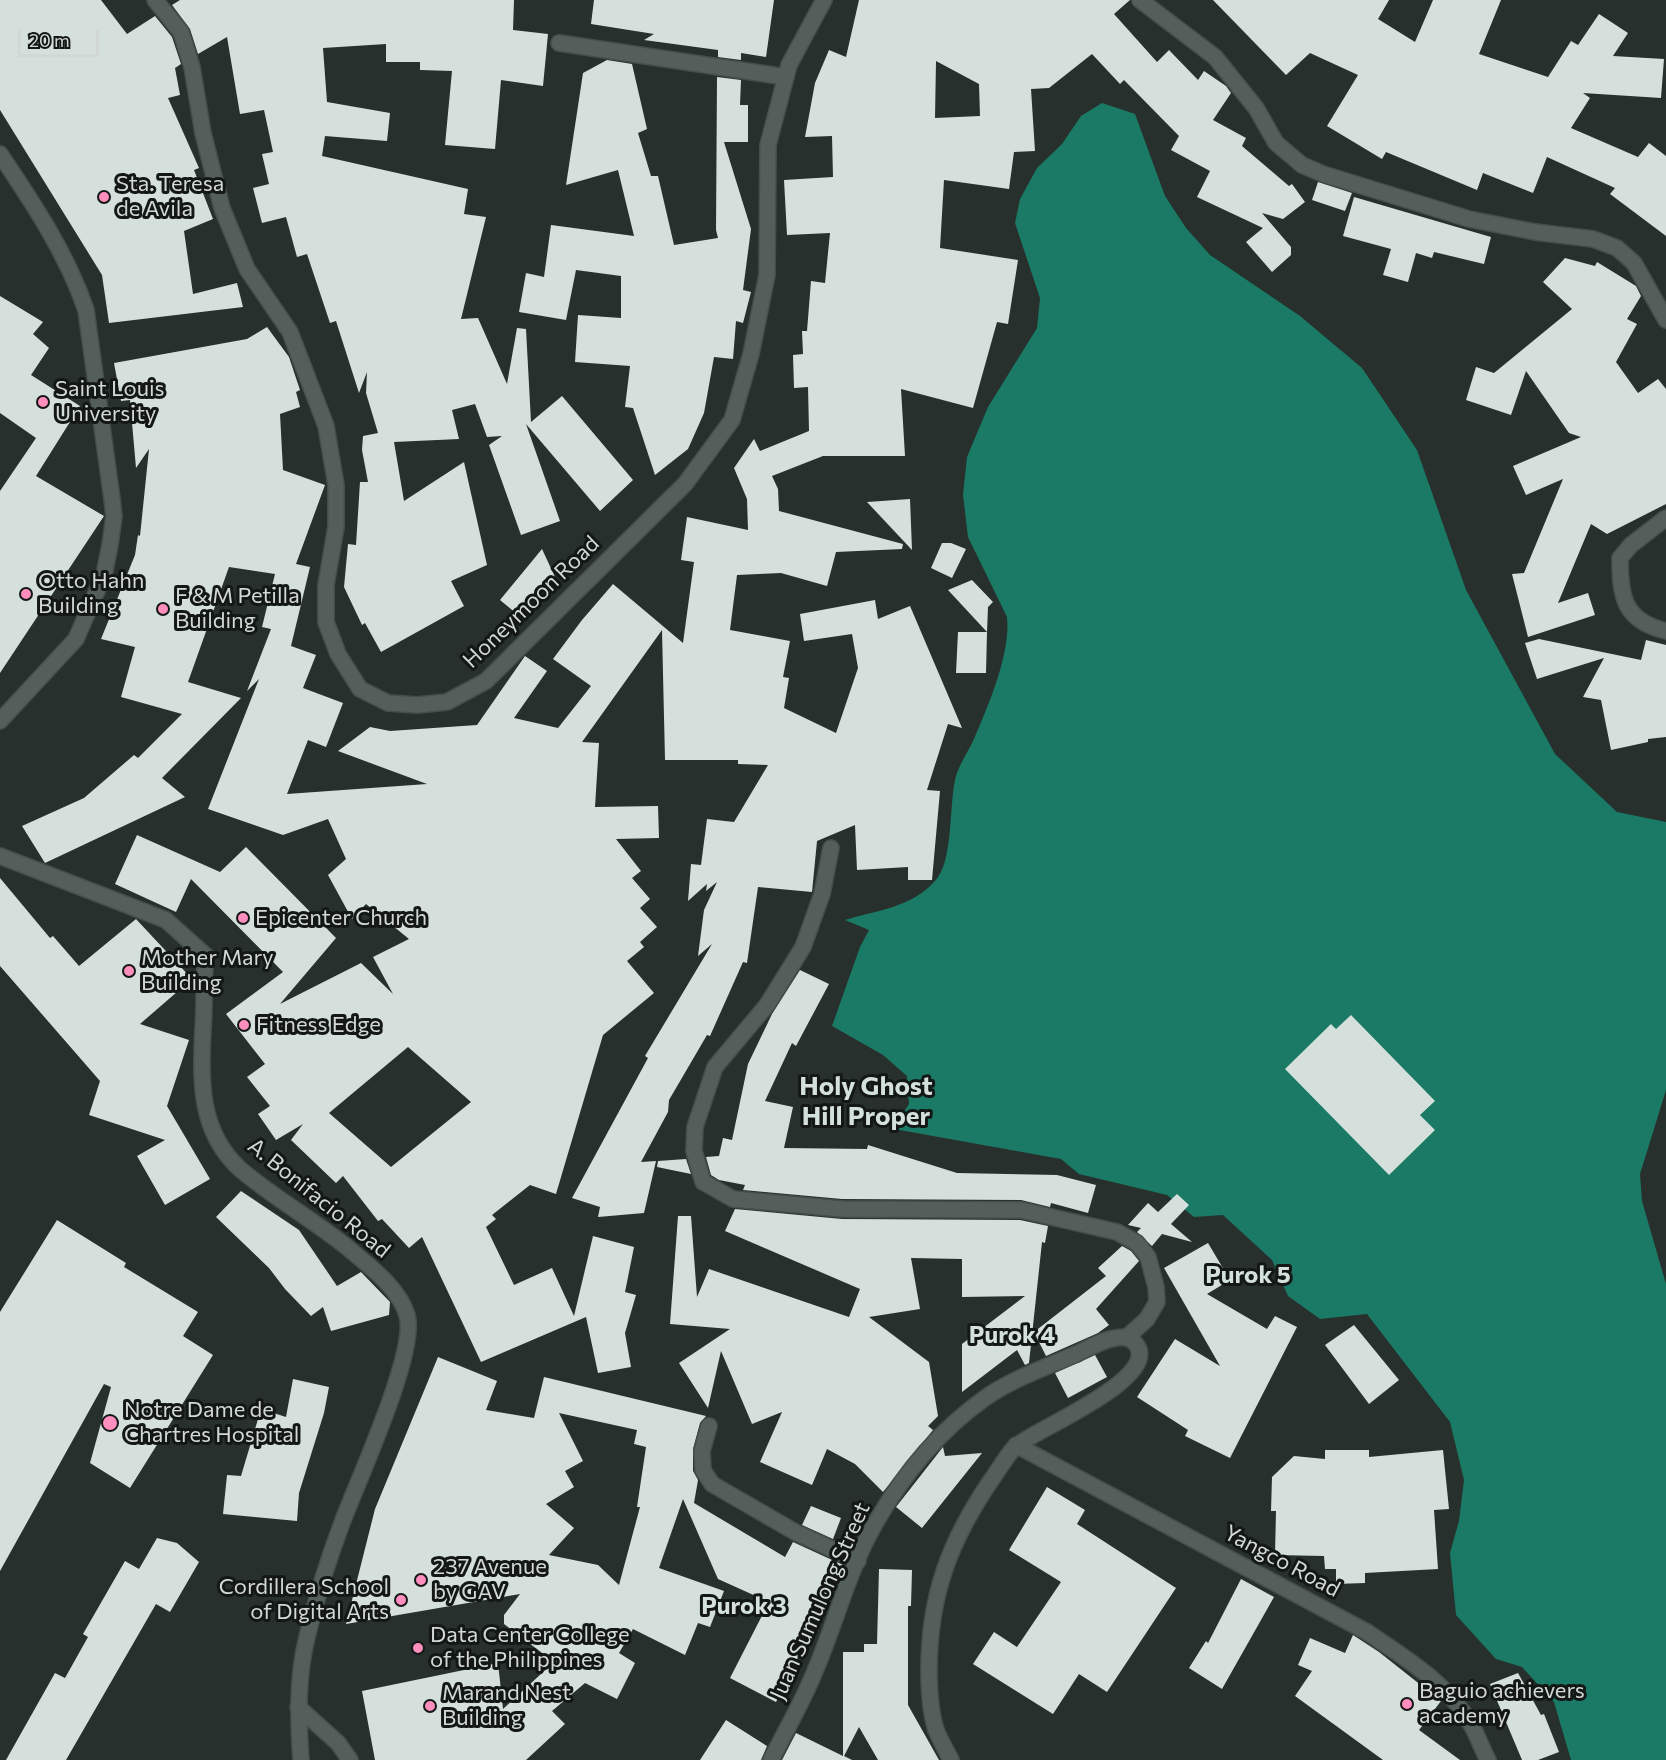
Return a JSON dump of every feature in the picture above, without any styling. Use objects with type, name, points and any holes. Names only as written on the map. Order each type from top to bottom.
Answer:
[{"type":"street","name":"Honeymoon Road","points":[[155,0],[181,32],[192,66],[203,133],[226,218],[247,268],[290,332],[326,426],[336,484],[336,527],[326,585],[326,622],[338,654],[360,689],[388,703],[417,705],[447,702],[486,681],[685,484],[732,420],[751,354],[767,275],[768,145],[789,65],[824,0]]},
{"type":"street","points":[[1140,0],[1215,57],[1256,108],[1276,143],[1302,165],[1323,174],[1469,219],[1535,232],[1593,239],[1617,248],[1634,263],[1666,320]]},
{"type":"street","points":[[559,43],[786,77]]},
{"type":"street","points":[[0,154],[32,201],[75,278],[86,310],[114,516],[104,575],[76,639],[0,721]]},
{"type":"street","points":[[1666,518],[1631,544],[1620,558],[1620,574],[1625,605],[1634,616],[1650,627],[1666,631]]},
{"type":"street","points":[[831,848],[822,894],[803,947],[767,1005],[715,1067],[695,1127],[694,1151],[703,1182],[733,1199],[842,1209],[1021,1210],[1117,1232],[1137,1243],[1148,1257],[1156,1287],[1156,1302],[1148,1319],[1126,1337],[1135,1341],[1139,1349],[1137,1361],[1124,1378],[1086,1408],[1016,1446],[980,1497],[954,1542],[940,1578],[929,1650],[929,1694],[936,1730],[951,1760]]},
{"type":"street","name":"A. Bonifacio Road","points":[[0,856],[166,920],[206,956],[202,989],[201,1084],[205,1111],[217,1141],[239,1167],[286,1203],[319,1224],[380,1275],[391,1286],[407,1315],[409,1333],[403,1362],[341,1524],[306,1639],[298,1707],[301,1760]]},
{"type":"street","name":"Juan Sumulong Street","points":[[771,1760],[815,1672],[875,1523],[922,1455],[983,1400],[1015,1380],[1106,1341],[1126,1337]]},
{"type":"street","points":[[709,1426],[702,1451],[704,1470],[712,1484],[795,1532],[858,1561]]},
{"type":"street","name":"Yangco Road","points":[[1016,1446],[1367,1632],[1419,1668],[1455,1702],[1472,1725],[1488,1760]]},
{"type":"street","points":[[298,1707],[338,1743],[350,1760]]},
{"type":"green space","points":[[1102,103],[1135,114],[1165,196],[1186,228],[1210,255],[1300,316],[1362,368],[1417,450],[1466,590],[1555,754],[1617,812],[1666,822],[1666,1090],[1640,1174],[1642,1201],[1666,1284],[1666,1760],[1571,1760],[1554,1702],[1522,1667],[1496,1659],[1456,1615],[1450,1553],[1459,1521],[1464,1480],[1450,1422],[1367,1314],[1320,1319],[1288,1296],[1272,1260],[1223,1215],[1194,1217],[1167,1195],[1079,1174],[1061,1159],[894,1129],[909,1104],[907,1076],[883,1055],[832,1026],[860,947],[869,930],[845,920],[893,907],[915,897],[935,881],[945,861],[956,775],[992,695],[1002,663],[1007,631],[1007,617],[968,537],[963,495],[967,457],[988,407],[1037,328],[1040,298],[1015,223],[1020,199],[1037,168],[1062,144],[1081,116]]},
{"type":"building","points":[[0,0],[101,0],[127,34],[155,16],[172,37],[181,64],[175,68],[180,95],[168,98],[199,168],[194,170],[213,219],[184,231],[193,294],[237,283],[243,307],[109,323],[102,275],[0,110]]},
{"type":"building","points":[[180,0],[514,0],[513,30],[548,34],[543,86],[501,80],[495,149],[445,145],[452,71],[420,70],[420,62],[386,62],[386,44],[323,48],[327,102],[390,113],[387,141],[325,136],[322,156],[468,189],[464,214],[486,217],[461,319],[478,318],[507,384],[517,328],[526,329],[531,422],[562,396],[633,480],[600,511],[526,424],[560,521],[521,535],[489,445],[502,436],[487,437],[475,404],[452,410],[459,439],[394,442],[404,501],[464,462],[487,565],[451,581],[464,606],[381,652],[365,623],[362,625],[344,587],[348,544],[356,545],[360,482],[368,482],[362,450],[363,436],[378,433],[366,393],[367,372],[359,393],[336,321],[330,323],[307,254],[297,257],[286,217],[262,223],[253,188],[269,184],[262,154],[273,152],[264,110],[240,114],[227,37],[198,54],[190,29],[172,5]]},
{"type":"building","points":[[594,0],[774,0],[766,57],[741,53],[741,60],[718,57],[718,50],[644,40],[654,34],[591,24]]},
{"type":"building","points":[[859,0],[1130,0],[1114,14],[1157,62],[1169,50],[1198,80],[1204,71],[1226,86],[1231,93],[1213,120],[1246,138],[1242,146],[1289,186],[1292,184],[1305,202],[1283,219],[1262,213],[1291,247],[1291,255],[1272,272],[1246,242],[1263,228],[1197,197],[1210,171],[1171,150],[1179,136],[1124,80],[1120,84],[1092,54],[1049,88],[1031,89],[1035,151],[1014,152],[1009,189],[944,180],[940,248],[1018,260],[1008,324],[997,322],[973,408],[901,389],[905,456],[823,456],[772,476],[778,489],[779,511],[903,544],[902,549],[836,552],[827,586],[781,573],[737,575],[730,630],[790,641],[783,677],[789,678],[784,708],[836,733],[858,668],[852,634],[804,641],[800,614],[875,600],[878,619],[910,606],[962,728],[948,724],[927,790],[940,791],[932,880],[908,880],[908,867],[857,870],[855,825],[817,841],[812,892],[758,887],[747,963],[743,962],[710,1036],[707,1035],[669,1100],[668,1112],[641,1162],[656,1161],[644,1213],[598,1217],[600,1207],[572,1198],[648,1058],[645,1056],[712,944],[698,956],[704,910],[717,882],[706,891],[707,884],[688,901],[691,864],[701,865],[707,819],[734,822],[768,765],[738,764],[738,760],[665,760],[662,630],[582,742],[599,743],[595,807],[658,806],[659,838],[616,839],[641,871],[632,878],[650,899],[640,908],[657,927],[640,942],[644,947],[627,961],[654,993],[603,1035],[556,1194],[530,1185],[492,1215],[496,1219],[486,1227],[514,1285],[552,1268],[574,1316],[593,1236],[634,1247],[625,1292],[636,1295],[625,1333],[631,1367],[598,1373],[586,1317],[481,1362],[422,1237],[409,1248],[382,1219],[378,1221],[343,1176],[336,1183],[291,1140],[303,1124],[276,1140],[258,1114],[270,1106],[247,1077],[265,1064],[226,1014],[283,972],[191,879],[176,912],[115,884],[137,835],[220,872],[246,847],[336,938],[280,1004],[361,963],[393,994],[373,957],[409,939],[366,904],[352,919],[328,875],[346,859],[328,819],[283,835],[208,809],[259,679],[247,691],[271,629],[262,627],[275,574],[229,567],[188,682],[241,698],[162,778],[185,797],[45,863],[22,826],[84,798],[134,755],[138,758],[182,714],[121,697],[135,647],[101,639],[135,555],[138,535],[140,536],[149,449],[136,468],[130,400],[121,401],[114,363],[247,339],[267,327],[289,357],[300,390],[296,392],[300,407],[280,414],[283,470],[325,485],[296,564],[310,567],[291,646],[316,655],[303,688],[343,703],[326,747],[308,740],[287,794],[427,784],[338,751],[370,727],[390,731],[477,725],[525,656],[547,671],[514,718],[558,728],[591,686],[553,659],[582,620],[613,584],[683,643],[694,562],[681,560],[687,517],[748,530],[747,499],[734,468],[754,439],[760,451],[809,431],[808,387],[794,388],[793,355],[803,354],[802,331],[807,331],[811,281],[825,283],[830,233],[787,235],[784,180],[833,177],[832,136],[805,137],[815,83],[829,50],[846,57]],"holes":[[[936,61],[979,84],[980,116],[935,118]],[[408,1047],[471,1102],[391,1167],[329,1113]]]},
{"type":"building","points":[[1213,0],[1389,0],[1378,19],[1415,42],[1433,0],[1501,0],[1479,54],[1548,77],[1571,41],[1578,45],[1599,14],[1628,33],[1613,56],[1664,59],[1661,98],[1583,93],[1590,98],[1571,128],[1638,157],[1649,143],[1666,156],[1666,236],[1610,194],[1615,188],[1547,157],[1533,193],[1483,173],[1477,190],[1386,152],[1382,159],[1327,126],[1358,75],[1310,53],[1286,75]]},
{"type":"building","points":[[607,60],[632,64],[647,129],[638,133],[651,176],[658,176],[674,245],[718,238],[716,230],[717,77],[741,80],[740,105],[748,105],[748,142],[724,142],[751,229],[743,290],[751,292],[743,323],[736,321],[733,359],[714,357],[704,413],[688,449],[655,475],[633,408],[625,407],[630,366],[575,362],[578,315],[621,318],[621,276],[576,270],[566,320],[519,312],[526,273],[544,277],[551,225],[634,236],[618,170],[566,185],[583,73]]},
{"type":"building","points":[[1318,182],[1352,193],[1345,211],[1312,200]]},
{"type":"building","points":[[1354,197],[1491,237],[1484,264],[1434,252],[1432,258],[1416,253],[1408,282],[1383,275],[1391,249],[1343,236]]},
{"type":"building","points":[[1565,258],[1595,266],[1597,262],[1636,286],[1641,296],[1627,319],[1637,324],[1616,362],[1638,393],[1658,379],[1666,389],[1666,504],[1607,534],[1591,524],[1558,603],[1588,593],[1595,615],[1528,637],[1512,574],[1524,573],[1563,479],[1526,495],[1513,466],[1581,437],[1569,433],[1526,371],[1511,415],[1466,400],[1476,367],[1494,373],[1572,309],[1543,282]]},
{"type":"building","name":"Otto Hahn Building","points":[[0,296],[43,322],[33,334],[49,348],[31,375],[80,406],[36,476],[104,516],[0,673],[0,491],[36,438],[0,413]]},
{"type":"building","points":[[910,499],[912,550],[867,502]]},
{"type":"building","points":[[942,543],[951,543],[966,549],[952,578],[931,568]]},
{"type":"building","points":[[542,549],[555,577],[544,582],[517,614],[500,600]]},
{"type":"building","points":[[972,580],[993,602],[988,607],[987,632],[948,590]]},
{"type":"building","points":[[958,632],[987,632],[986,673],[956,673]]},
{"type":"building","points":[[1539,639],[1641,660],[1646,640],[1666,645],[1666,737],[1648,739],[1648,742],[1611,750],[1601,700],[1583,697],[1604,658],[1537,679],[1525,643]]},
{"type":"building","points":[[0,878],[50,938],[53,936],[79,966],[136,919],[192,979],[140,1024],[189,1040],[167,1106],[210,1179],[165,1205],[137,1156],[165,1140],[89,1115],[100,1081],[0,966]]},
{"type":"building","points":[[800,970],[829,984],[796,1046],[792,1043],[765,1101],[793,1107],[784,1148],[867,1149],[868,1145],[957,1173],[1057,1175],[1096,1185],[1088,1213],[1051,1203],[1050,1207],[1021,1200],[842,1199],[743,1190],[745,1185],[719,1180],[711,1175],[706,1157],[719,1156],[723,1138],[732,1140],[748,1064],[772,1014]]},
{"type":"building","points":[[1351,1015],[1435,1101],[1420,1115],[1435,1130],[1389,1175],[1285,1069],[1331,1024],[1336,1029]]},
{"type":"building","points":[[686,1159],[691,1174],[657,1167],[658,1161]]},
{"type":"building","points":[[241,1191],[299,1230],[337,1286],[361,1272],[390,1302],[389,1315],[331,1331],[323,1307],[311,1316],[269,1268],[216,1217]]},
{"type":"building","points":[[1177,1194],[1189,1205],[1171,1224],[1192,1242],[1162,1234],[1152,1246],[1137,1232],[1141,1228],[1128,1225],[1148,1203],[1158,1212]]},
{"type":"building","points":[[735,1209],[842,1219],[1020,1220],[1048,1226],[1045,1243],[1042,1242],[1029,1363],[1025,1365],[1017,1350],[962,1392],[962,1344],[1025,1296],[962,1297],[962,1259],[911,1258],[920,1309],[869,1317],[929,1362],[938,1416],[928,1426],[933,1430],[883,1492],[855,1464],[827,1449],[812,1485],[760,1462],[782,1412],[752,1424],[721,1351],[708,1408],[679,1363],[730,1329],[670,1324],[678,1216],[691,1216],[697,1297],[709,1269],[849,1317],[860,1289],[725,1231]]},
{"type":"building","points":[[57,1220],[126,1263],[124,1267],[198,1312],[183,1336],[213,1355],[130,1488],[90,1463],[111,1387],[104,1384],[0,1571],[0,1312]]},
{"type":"building","points":[[1208,1243],[1230,1280],[1207,1294],[1267,1329],[1275,1316],[1297,1327],[1230,1458],[1185,1436],[1188,1430],[1137,1397],[1175,1339],[1220,1366],[1164,1268]]},
{"type":"building","points":[[1122,1246],[1131,1251],[1139,1261],[1096,1309],[1109,1325],[1098,1333],[1046,1356],[1034,1332],[1106,1276],[1098,1268]]},
{"type":"building","points":[[1354,1325],[1399,1380],[1369,1404],[1325,1345]]},
{"type":"building","points":[[1095,1355],[1107,1377],[1068,1398],[1055,1373]]},
{"type":"building","points":[[438,1357],[497,1381],[486,1410],[534,1418],[544,1377],[706,1416],[700,1423],[693,1449],[693,1471],[698,1480],[694,1503],[785,1557],[793,1542],[843,1565],[776,1702],[730,1678],[769,1602],[718,1579],[683,1499],[659,1568],[724,1591],[710,1627],[698,1623],[685,1655],[633,1629],[619,1653],[635,1663],[617,1699],[585,1683],[552,1711],[565,1724],[526,1760],[375,1760],[362,1691],[498,1663],[503,1709],[554,1662],[504,1624],[504,1615],[520,1594],[346,1624],[375,1509]],"holes":[[[559,1413],[637,1430],[634,1444],[646,1447],[637,1507],[640,1507],[619,1585],[598,1565],[549,1555],[574,1528],[546,1504],[574,1487],[565,1471],[583,1461]]]},
{"type":"building","points":[[293,1379],[329,1387],[324,1413],[299,1493],[297,1521],[223,1514],[227,1475],[241,1476],[261,1409],[286,1417]]},
{"type":"building","points":[[943,1447],[945,1456],[982,1453],[922,1528],[896,1507]]},
{"type":"building","points":[[1325,1450],[1369,1450],[1369,1457],[1443,1450],[1449,1509],[1434,1510],[1438,1569],[1365,1573],[1365,1583],[1336,1584],[1336,1569],[1325,1569],[1324,1556],[1275,1555],[1276,1511],[1271,1511],[1272,1477],[1294,1456],[1325,1459]]},
{"type":"building","points":[[1047,1487],[1085,1510],[1077,1524],[1176,1588],[1107,1692],[1079,1674],[1053,1714],[973,1664],[994,1632],[1017,1647],[1061,1582],[1009,1550]]},
{"type":"building","points":[[811,1506],[841,1518],[833,1539],[802,1525]]},
{"type":"building","points":[[157,1538],[177,1543],[199,1562],[170,1612],[156,1604],[66,1760],[6,1760],[55,1673],[65,1678],[88,1637],[83,1634],[125,1561],[139,1569]]},
{"type":"building","points":[[879,1569],[912,1570],[911,1606],[908,1606],[908,1705],[939,1760],[878,1760],[859,1727],[844,1756],[852,1760],[782,1760],[796,1733],[843,1756],[843,1652],[864,1652],[864,1644],[877,1644]]},
{"type":"building","points":[[1241,1579],[1274,1597],[1222,1689],[1189,1668],[1206,1641],[1208,1643]]},
{"type":"building","points":[[1353,1635],[1379,1652],[1441,1701],[1419,1730],[1460,1760],[1383,1760],[1295,1696],[1312,1671],[1298,1665],[1310,1638],[1345,1653]]},
{"type":"building","points":[[1518,1673],[1541,1715],[1544,1714],[1559,1752],[1538,1760],[1522,1760],[1490,1684]]},
{"type":"building","points":[[726,1720],[767,1746],[761,1760],[700,1760]]},
{"type":"place","name":"Sta. Teresa de Avila","points":[[104,197]]},
{"type":"place","name":"Saint Louis University","points":[[43,402]]},
{"type":"place","name":"Otto Hahn Building","points":[[26,594]]},
{"type":"place","name":"F & M Petilla Building","points":[[163,609]]},
{"type":"place","name":"Epicenter Church","points":[[243,918]]},
{"type":"place","name":"Mother Mary Building","points":[[129,971]]},
{"type":"place","name":"Fitness Edge","points":[[244,1025]]},
{"type":"place","name":"Notre Dame de Chartres Hospital","points":[[110,1423]]},
{"type":"place","name":"237 Avenue by GAV","points":[[421,1580]]},
{"type":"place","name":"Cordillera School of Digital Arts","points":[[401,1600]]},
{"type":"place","name":"Data Center College of the Philippines","points":[[418,1648]]},
{"type":"place","name":"Baguio achievers academy","points":[[1407,1704]]},
{"type":"place","name":"Marand Nest Building","points":[[430,1706]]},
{"type":"district","name":"Holy Ghost Hill Proper","points":[[866,1101]]},
{"type":"district","name":"Purok 5","points":[[1248,1275]]},
{"type":"district","name":"Purok 4","points":[[1012,1335]]},
{"type":"district","name":"Purok 3","points":[[744,1606]]}]
